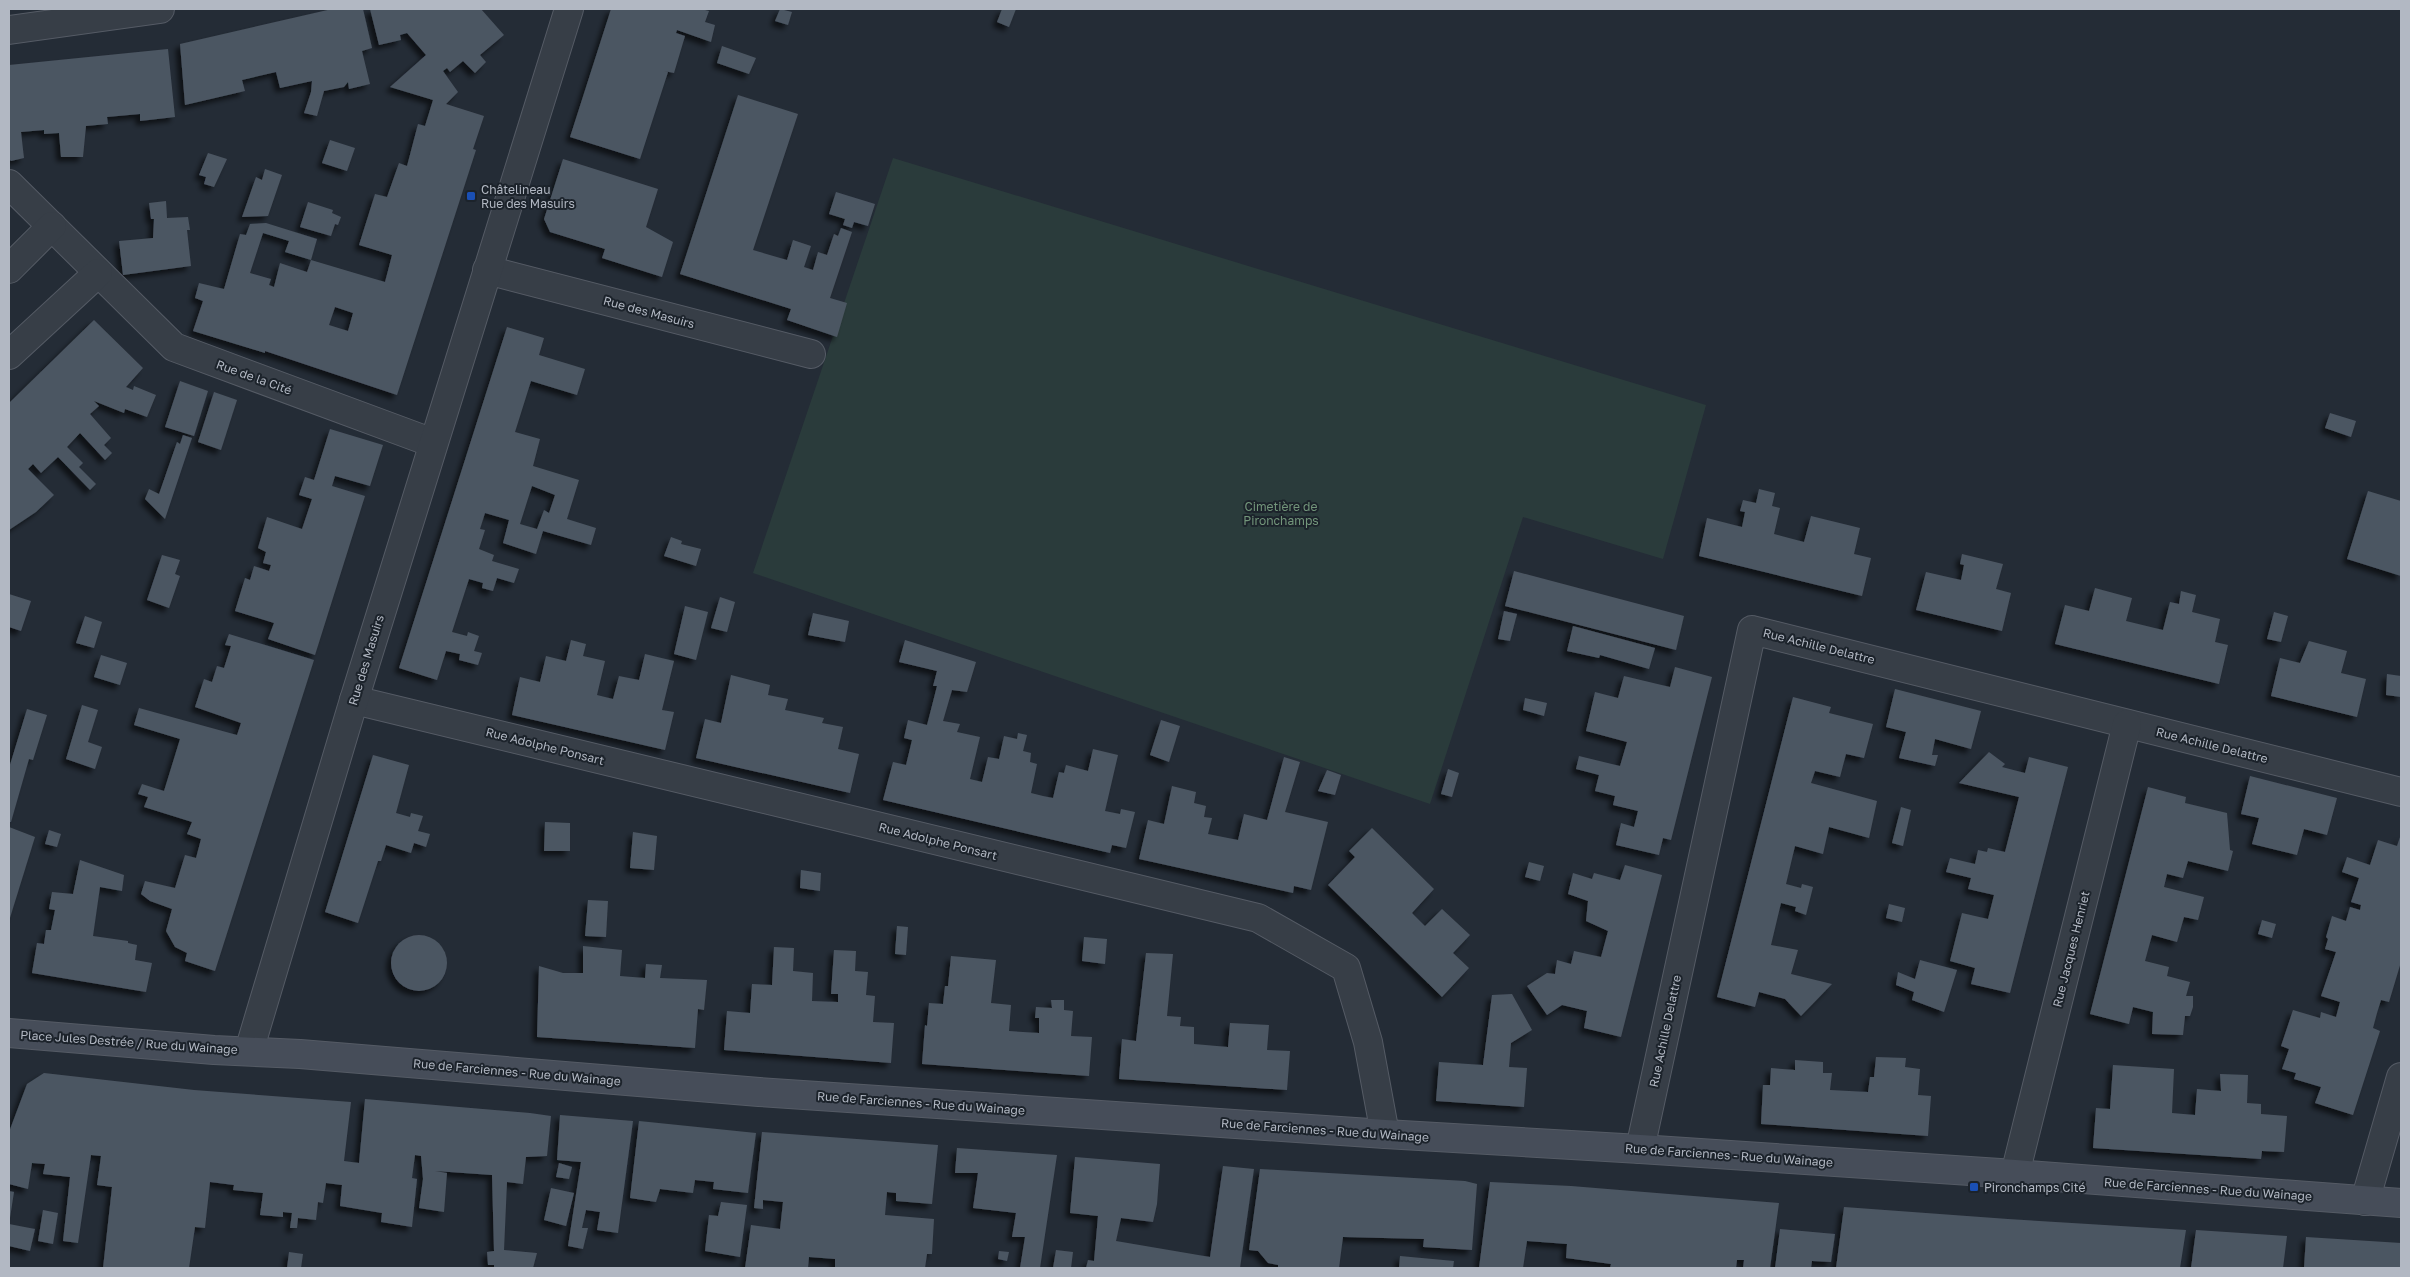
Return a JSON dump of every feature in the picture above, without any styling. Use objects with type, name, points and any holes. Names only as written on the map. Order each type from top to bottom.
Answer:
[{"type":"street","points":[[9,30],[160,9]]},
{"type":"street","name":"Rue des Masuirs","points":[[249,1051],[354,700],[569,9]]},
{"type":"street","name":"Rue de la Cité","points":[[9,184],[174,347],[433,443]]},
{"type":"street","points":[[9,269],[52,226]]},
{"type":"street","name":"Rue des Masuirs","points":[[488,270],[811,354]]},
{"type":"street","points":[[9,355],[98,273]]},
{"type":"street","name":"Rue Achille Delattre","points":[[1640,1149],[1752,630],[2401,792]]},
{"type":"street","name":"Rue Adolphe Ponsart","points":[[354,700],[1258,918],[1346,968],[1368,1042],[1385,1134]]},
{"type":"street","name":"Rue Jacques Henriet","points":[[2015,1174],[2127,724]]},
{"type":"street","name":"Place Jules Destrée / Rue du Wainage","points":[[9,1033],[214,1050],[249,1051]]},
{"type":"street","name":"Rue de Farciennes - Rue du Wainage","points":[[249,1051],[769,1092],[2015,1174],[2401,1203]]},
{"type":"street","points":[[2365,1201],[2401,1077]]},
{"type":"green space","name":"Cimetière de Pironchamps","points":[[893,158],[1706,405],[1663,559],[1523,517],[1430,804],[753,573]]},
{"type":"building","points":[[332,9],[363,9],[372,48],[362,51],[370,84],[349,89],[348,82],[344,87],[324,91],[317,116],[304,113],[311,92],[312,81],[280,88],[276,72],[242,80],[245,91],[185,105],[180,44]]},
{"type":"building","points":[[370,9],[481,9],[504,35],[480,55],[486,62],[475,73],[463,61],[450,72],[447,68],[443,71],[458,92],[446,104],[484,116],[473,149],[476,150],[397,395],[265,351],[265,353],[193,331],[203,301],[195,298],[199,283],[224,289],[240,234],[246,235],[250,224],[266,223],[317,239],[311,260],[385,282],[392,255],[359,245],[375,194],[387,197],[399,163],[407,166],[418,124],[425,126],[433,100],[390,87],[426,55],[407,33],[400,35],[401,40],[379,45]],"holes":[[[263,233],[289,241],[285,252],[311,260],[307,272],[280,263],[274,287],[269,285],[271,279],[250,273]],[[335,307],[353,313],[348,331],[329,325]]]},
{"type":"building","points":[[611,9],[701,9],[709,11],[705,22],[715,25],[711,42],[677,30],[676,33],[685,36],[674,73],[664,71],[668,72],[640,159],[570,137]]},
{"type":"building","points":[[780,9],[792,12],[788,25],[775,21]]},
{"type":"building","points":[[1002,9],[1016,9],[1009,27],[997,22]]},
{"type":"building","points":[[722,46],[756,58],[749,74],[717,63]]},
{"type":"building","points":[[168,49],[175,117],[140,121],[140,114],[107,117],[108,124],[86,126],[83,157],[61,157],[59,133],[44,134],[44,130],[21,132],[24,158],[11,161],[9,159],[9,65]]},
{"type":"building","points":[[738,95],[798,114],[753,250],[787,260],[793,240],[811,246],[804,267],[813,270],[818,252],[827,255],[834,234],[838,236],[841,228],[852,232],[830,298],[847,303],[837,337],[787,320],[791,309],[680,274]]},
{"type":"building","points":[[330,140],[355,148],[347,171],[322,163]]},
{"type":"building","points":[[208,153],[227,159],[214,187],[204,184],[206,177],[199,175]]},
{"type":"building","points":[[563,159],[658,189],[646,227],[673,242],[662,277],[602,258],[605,249],[550,232],[544,219]]},
{"type":"building","points":[[265,169],[282,175],[268,216],[242,217],[256,177],[262,180]]},
{"type":"building","points":[[836,192],[875,204],[868,226],[854,222],[852,228],[843,225],[845,219],[829,214]]},
{"type":"building","points":[[166,201],[167,218],[188,217],[190,230],[187,230],[191,266],[123,275],[119,241],[153,238],[154,219],[151,219],[149,203]]},
{"type":"building","points":[[308,202],[333,210],[332,213],[341,217],[338,225],[335,224],[331,236],[300,227]]},
{"type":"building","points":[[94,320],[143,368],[126,387],[133,390],[134,386],[156,395],[147,417],[125,409],[124,413],[94,401],[99,406],[90,414],[111,438],[104,445],[112,453],[105,460],[80,433],[67,447],[83,463],[79,467],[96,484],[90,490],[58,457],[41,473],[33,464],[28,469],[54,495],[36,512],[9,530],[9,403]]},
{"type":"building","points":[[507,327],[544,338],[539,355],[585,369],[577,395],[531,381],[515,432],[540,439],[533,466],[579,480],[567,519],[596,528],[591,545],[543,531],[536,554],[503,543],[509,520],[485,513],[480,529],[485,530],[479,549],[494,555],[492,561],[519,569],[514,583],[497,578],[493,591],[482,588],[483,583],[469,579],[452,632],[467,636],[468,632],[479,636],[474,651],[482,653],[478,665],[459,660],[460,654],[446,651],[437,680],[399,668]],"holes":[[[532,486],[555,495],[549,513],[544,510],[537,529],[520,524]]]},
{"type":"building","points":[[180,381],[208,391],[194,436],[165,427]]},
{"type":"building","points":[[214,392],[237,400],[221,450],[198,442]]},
{"type":"building","points":[[2330,413],[2356,421],[2351,437],[2325,428]]},
{"type":"building","points":[[330,429],[383,445],[370,486],[335,476],[332,486],[365,496],[315,655],[268,639],[274,623],[235,611],[245,578],[250,580],[254,566],[269,571],[271,565],[263,563],[266,552],[258,548],[267,517],[302,529],[312,499],[299,495],[305,477],[314,480]]},
{"type":"building","points":[[183,435],[192,438],[165,519],[145,499],[149,489],[159,494],[177,442],[180,444]]},
{"type":"building","points":[[1759,489],[1775,493],[1772,506],[1780,508],[1774,534],[1804,542],[1811,516],[1860,528],[1854,554],[1871,558],[1862,596],[1699,556],[1707,518],[1742,527],[1745,512],[1740,511],[1743,500],[1756,503]]},
{"type":"building","points":[[2368,491],[2401,501],[2401,576],[2347,559]]},
{"type":"building","points":[[671,537],[682,541],[681,544],[701,549],[696,566],[664,556]]},
{"type":"building","points":[[1962,554],[2003,564],[1996,589],[2011,593],[2002,631],[1916,610],[1926,572],[1961,580],[1964,565],[1960,564]]},
{"type":"building","points":[[162,555],[180,560],[175,574],[180,576],[169,608],[147,600]]},
{"type":"building","points":[[1514,571],[1684,616],[1676,650],[1505,606]]},
{"type":"building","points":[[2095,588],[2132,598],[2126,621],[2163,630],[2170,602],[2179,604],[2181,591],[2196,595],[2192,612],[2220,619],[2215,642],[2228,645],[2219,684],[2055,644],[2065,605],[2089,611]]},
{"type":"building","points":[[9,594],[31,601],[21,631],[9,627]]},
{"type":"building","points":[[720,597],[735,602],[727,632],[711,628]]},
{"type":"building","points":[[685,606],[708,612],[696,660],[674,654]]},
{"type":"building","points":[[1504,611],[1517,614],[1510,641],[1498,639]]},
{"type":"building","points":[[2274,612],[2288,616],[2281,642],[2267,639]]},
{"type":"building","points":[[813,613],[849,621],[845,642],[808,635]]},
{"type":"building","points":[[85,616],[102,622],[94,648],[76,643]]},
{"type":"building","points":[[1573,626],[1655,648],[1649,669],[1600,655],[1599,658],[1567,651]]},
{"type":"building","points":[[229,634],[314,660],[215,971],[185,961],[187,953],[175,947],[166,931],[172,909],[150,901],[141,894],[145,881],[175,888],[185,855],[196,858],[201,839],[187,834],[192,822],[144,807],[148,797],[138,794],[142,784],[164,791],[180,739],[134,725],[139,708],[237,735],[241,723],[195,707],[204,679],[212,682],[217,666],[224,668],[231,646],[225,645]]},
{"type":"building","points":[[571,640],[586,644],[583,656],[605,661],[597,695],[613,699],[619,676],[639,680],[645,654],[674,661],[662,710],[674,712],[665,750],[512,715],[520,677],[540,682],[546,656],[566,661]]},
{"type":"building","points":[[905,640],[976,662],[967,692],[952,690],[943,721],[960,724],[957,732],[980,737],[970,779],[982,782],[988,757],[999,759],[1004,736],[1017,739],[1018,733],[1027,735],[1023,751],[1031,753],[1030,762],[1037,764],[1031,793],[1043,796],[1053,798],[1059,772],[1064,773],[1066,765],[1088,771],[1093,749],[1118,755],[1105,811],[1120,814],[1121,809],[1135,812],[1126,848],[1112,845],[1110,853],[883,800],[893,762],[906,765],[912,740],[904,738],[908,720],[927,725],[937,686],[933,686],[937,671],[899,662]]},
{"type":"building","points":[[2309,641],[2347,651],[2341,673],[2366,679],[2357,717],[2271,696],[2280,658],[2300,663]]},
{"type":"building","points":[[101,655],[127,663],[120,685],[94,677]]},
{"type":"building","points":[[1675,667],[1712,677],[1671,840],[1663,838],[1659,855],[1616,845],[1621,823],[1634,827],[1638,811],[1613,805],[1615,796],[1595,791],[1599,775],[1576,769],[1579,756],[1620,766],[1627,742],[1586,731],[1595,692],[1618,698],[1624,676],[1670,687]]},
{"type":"building","points":[[2387,674],[2401,676],[2401,697],[2386,695]]},
{"type":"building","points":[[731,675],[770,685],[768,695],[788,699],[785,710],[824,718],[822,723],[843,727],[838,749],[859,754],[850,793],[696,758],[705,719],[721,723]]},
{"type":"building","points":[[1895,689],[1981,711],[1971,749],[1935,739],[1932,755],[1938,755],[1935,766],[1899,758],[1906,732],[1886,727]]},
{"type":"building","points":[[1793,697],[1831,707],[1829,713],[1873,724],[1864,758],[1846,754],[1840,777],[1815,771],[1811,783],[1877,801],[1869,838],[1829,827],[1823,854],[1795,846],[1786,884],[1801,888],[1802,884],[1813,887],[1806,915],[1795,911],[1796,907],[1781,903],[1771,945],[1798,950],[1791,974],[1832,984],[1801,1016],[1785,999],[1759,992],[1755,1007],[1717,997]]},
{"type":"building","points":[[1525,698],[1547,703],[1544,716],[1523,710]]},
{"type":"building","points":[[82,705],[98,710],[88,742],[102,747],[95,769],[66,759]]},
{"type":"building","points":[[27,709],[47,715],[33,760],[29,759],[11,822],[9,822],[9,768]]},
{"type":"building","points":[[1161,720],[1180,726],[1169,762],[1150,755]]},
{"type":"building","points":[[1989,752],[2005,764],[2002,767],[2025,773],[2029,757],[2068,767],[2010,993],[1971,984],[1975,968],[1950,961],[1962,913],[1988,919],[1994,895],[1968,889],[1971,878],[1946,872],[1950,858],[1975,864],[1978,850],[1987,852],[1988,848],[2005,852],[2019,797],[1959,783]]},
{"type":"building","points":[[373,755],[409,765],[396,813],[410,817],[411,813],[423,816],[418,831],[430,834],[426,847],[414,843],[411,853],[386,845],[381,861],[378,861],[358,923],[325,912]]},
{"type":"building","points":[[1284,757],[1300,762],[1285,812],[1328,822],[1311,890],[1294,886],[1293,893],[1139,859],[1148,820],[1164,824],[1172,786],[1196,792],[1194,803],[1206,806],[1204,817],[1212,818],[1208,834],[1238,840],[1244,814],[1267,820]]},
{"type":"building","points":[[1448,769],[1459,773],[1452,797],[1441,794]]},
{"type":"building","points":[[1327,770],[1341,775],[1335,795],[1318,791]]},
{"type":"building","points":[[2250,776],[2337,798],[2327,835],[2304,829],[2297,855],[2252,844],[2259,818],[2241,814]]},
{"type":"building","points":[[2148,787],[2186,797],[2185,803],[2227,813],[2230,850],[2233,851],[2228,871],[2188,861],[2183,878],[2167,874],[2164,887],[2204,897],[2198,920],[2184,917],[2177,942],[2152,935],[2145,961],[2169,967],[2167,976],[2190,982],[2186,996],[2193,996],[2193,1007],[2190,1016],[2185,1016],[2183,1035],[2152,1034],[2153,1012],[2133,1007],[2129,1024],[2090,1014]]},
{"type":"building","points":[[1901,807],[1911,810],[1903,846],[1892,843]]},
{"type":"building","points":[[545,822],[570,823],[570,851],[544,851]]},
{"type":"building","points":[[9,827],[35,837],[9,921]]},
{"type":"building","points":[[1372,828],[1434,889],[1412,913],[1425,926],[1442,909],[1470,935],[1453,953],[1469,968],[1442,997],[1328,885],[1355,857],[1349,851]]},
{"type":"building","points":[[49,830],[61,834],[57,847],[45,844]]},
{"type":"building","points":[[633,832],[657,836],[654,870],[630,868]]},
{"type":"building","points":[[2401,834],[2401,962],[2389,1002],[2381,1000],[2373,1028],[2380,1031],[2353,1115],[2315,1103],[2321,1087],[2294,1079],[2296,1073],[2282,1069],[2289,1049],[2281,1046],[2293,1010],[2320,1018],[2321,1012],[2336,1017],[2340,1002],[2321,996],[2336,952],[2325,949],[2328,939],[2326,937],[2332,916],[2346,921],[2350,907],[2360,910],[2361,905],[2351,902],[2359,878],[2342,872],[2347,857],[2370,865],[2378,840],[2397,846]]},
{"type":"building","points":[[80,860],[124,875],[122,891],[100,887],[93,936],[128,941],[128,943],[137,945],[135,960],[152,963],[146,992],[32,973],[37,943],[44,944],[46,930],[51,930],[55,910],[49,909],[52,892],[73,894]]},
{"type":"building","points":[[1529,862],[1544,866],[1540,881],[1525,877]]},
{"type":"building","points":[[1625,865],[1662,875],[1621,1037],[1584,1028],[1587,1011],[1562,1005],[1547,1015],[1527,986],[1547,973],[1555,974],[1557,960],[1571,964],[1574,951],[1601,957],[1608,931],[1586,921],[1588,901],[1568,894],[1573,873],[1592,879],[1594,873],[1620,880]]},
{"type":"building","points":[[801,870],[821,873],[820,891],[800,888]]},
{"type":"building","points":[[588,900],[608,901],[606,937],[585,936]]},
{"type":"building","points":[[1889,904],[1905,908],[1902,922],[1886,918]]},
{"type":"building","points":[[2262,920],[2276,924],[2272,938],[2258,934]]},
{"type":"building","points":[[897,926],[908,927],[906,955],[895,954]]},
{"type":"building","points":[[419,935],[430,937],[439,943],[445,952],[447,963],[445,974],[439,983],[430,989],[419,991],[408,989],[399,983],[393,974],[391,963],[393,952],[399,943],[408,937]]},
{"type":"building","points":[[1084,937],[1107,939],[1105,964],[1082,961]]},
{"type":"building","points":[[583,946],[622,950],[620,976],[645,978],[646,964],[662,965],[660,978],[707,980],[704,1010],[698,1009],[695,1048],[537,1037],[539,966],[563,973],[583,973]]},
{"type":"building","points":[[774,947],[794,948],[793,971],[813,973],[812,1001],[838,1002],[838,994],[831,994],[834,950],[856,951],[855,971],[868,972],[866,995],[875,996],[873,1022],[894,1023],[891,1063],[724,1050],[727,1011],[750,1013],[752,984],[772,985]]},
{"type":"building","points":[[1146,953],[1173,954],[1167,1016],[1181,1017],[1180,1026],[1194,1027],[1194,1044],[1228,1047],[1230,1023],[1269,1025],[1267,1050],[1290,1051],[1287,1090],[1119,1079],[1122,1039],[1136,1041]]},
{"type":"building","points":[[951,956],[996,960],[991,1003],[1011,1005],[1009,1031],[1039,1033],[1039,1018],[1035,1018],[1036,1007],[1052,1008],[1051,1000],[1064,1000],[1064,1010],[1073,1011],[1071,1036],[1092,1037],[1089,1076],[922,1064],[929,1003],[943,1004],[945,986],[948,986]]},
{"type":"building","points":[[1920,960],[1957,970],[1944,1012],[1912,1000],[1914,992],[1896,985],[1898,972],[1915,979]]},
{"type":"building","points":[[1512,994],[1532,1030],[1511,1043],[1509,1067],[1527,1068],[1524,1107],[1436,1101],[1439,1062],[1483,1065],[1492,995]]},
{"type":"building","points":[[1876,1057],[1906,1058],[1905,1067],[1920,1069],[1918,1095],[1931,1096],[1928,1136],[1761,1124],[1763,1085],[1770,1085],[1771,1068],[1795,1070],[1795,1060],[1823,1062],[1823,1073],[1832,1073],[1830,1090],[1868,1092],[1870,1077],[1874,1077]]},
{"type":"building","points":[[2113,1065],[2174,1069],[2172,1113],[2195,1115],[2197,1089],[2221,1091],[2220,1074],[2248,1075],[2247,1103],[2261,1104],[2261,1114],[2287,1116],[2284,1152],[2262,1151],[2261,1159],[2093,1148],[2096,1108],[2110,1109]]},
{"type":"building","points":[[44,1073],[194,1090],[351,1102],[344,1161],[359,1163],[365,1099],[551,1116],[547,1156],[526,1157],[523,1184],[507,1182],[504,1250],[537,1253],[533,1268],[494,1268],[494,1265],[488,1265],[487,1252],[494,1251],[492,1175],[435,1171],[447,1173],[444,1212],[419,1208],[423,1179],[421,1156],[415,1155],[412,1178],[417,1179],[412,1227],[381,1222],[382,1213],[340,1206],[342,1185],[326,1183],[323,1203],[318,1202],[316,1220],[298,1218],[297,1228],[290,1228],[292,1213],[283,1212],[283,1217],[260,1215],[263,1193],[233,1190],[234,1185],[210,1182],[205,1228],[195,1227],[189,1268],[103,1268],[112,1187],[97,1185],[101,1156],[91,1155],[78,1243],[63,1241],[70,1177],[43,1174],[45,1164],[32,1163],[28,1189],[9,1184],[9,1132],[27,1084]]},
{"type":"building","points":[[560,1115],[633,1121],[618,1233],[597,1230],[600,1212],[586,1210],[582,1228],[588,1228],[583,1249],[568,1246],[581,1162],[557,1160]]},
{"type":"building","points":[[639,1121],[756,1133],[748,1193],[713,1189],[714,1182],[695,1180],[693,1193],[660,1189],[656,1202],[630,1198]]},
{"type":"building","points":[[762,1132],[938,1145],[932,1204],[896,1201],[896,1193],[887,1192],[885,1215],[934,1219],[932,1254],[927,1254],[925,1268],[835,1268],[835,1259],[809,1257],[808,1268],[745,1268],[751,1225],[780,1229],[783,1202],[763,1200],[763,1209],[754,1208]]},
{"type":"building","points":[[957,1148],[1057,1155],[1040,1268],[1020,1268],[1025,1237],[1012,1237],[1016,1213],[973,1208],[978,1173],[955,1173]]},
{"type":"building","points":[[1075,1157],[1160,1164],[1157,1204],[1153,1222],[1121,1218],[1116,1241],[1210,1257],[1223,1166],[1254,1169],[1240,1268],[1086,1268],[1088,1260],[1094,1261],[1098,1216],[1070,1213]]},
{"type":"building","points":[[559,1163],[572,1167],[569,1179],[556,1177]]},
{"type":"building","points":[[1260,1169],[1465,1181],[1477,1184],[1472,1250],[1423,1247],[1424,1239],[1343,1237],[1339,1268],[1278,1268],[1278,1265],[1268,1263],[1258,1251],[1249,1250]]},
{"type":"building","points":[[1490,1182],[1571,1186],[1779,1203],[1770,1268],[1743,1268],[1744,1260],[1737,1260],[1736,1268],[1610,1268],[1611,1264],[1566,1258],[1567,1244],[1527,1241],[1523,1268],[1479,1268]]},
{"type":"building","points":[[551,1188],[574,1193],[566,1226],[544,1220]]},
{"type":"building","points":[[9,1191],[14,1192],[10,1218],[9,1218]]},
{"type":"building","points":[[721,1202],[747,1205],[740,1257],[705,1251],[709,1215],[718,1216]]},
{"type":"building","points":[[1844,1207],[2186,1230],[2180,1268],[1836,1268]]},
{"type":"building","points":[[43,1210],[58,1213],[53,1244],[38,1241]]},
{"type":"building","points":[[9,1224],[35,1229],[30,1251],[9,1246]]},
{"type":"building","points":[[1780,1229],[1835,1234],[1831,1262],[1812,1261],[1811,1268],[1775,1268]]},
{"type":"building","points":[[2196,1230],[2287,1236],[2283,1268],[2191,1268]]},
{"type":"building","points":[[2306,1237],[2401,1243],[2401,1268],[2304,1268]]},
{"type":"building","points":[[1056,1250],[1073,1252],[1071,1268],[1053,1268]]},
{"type":"building","points":[[999,1251],[1009,1252],[1007,1261],[998,1259]]},
{"type":"building","points":[[289,1252],[303,1254],[301,1268],[287,1268]]},
{"type":"building","points":[[1400,1256],[1454,1261],[1453,1268],[1399,1268]]},
{"type":"place","name":"Châtelineau Rue des Masuirs","points":[[471,196]]},
{"type":"place","name":"Pironchamps Cité","points":[[1974,1187]]}]
